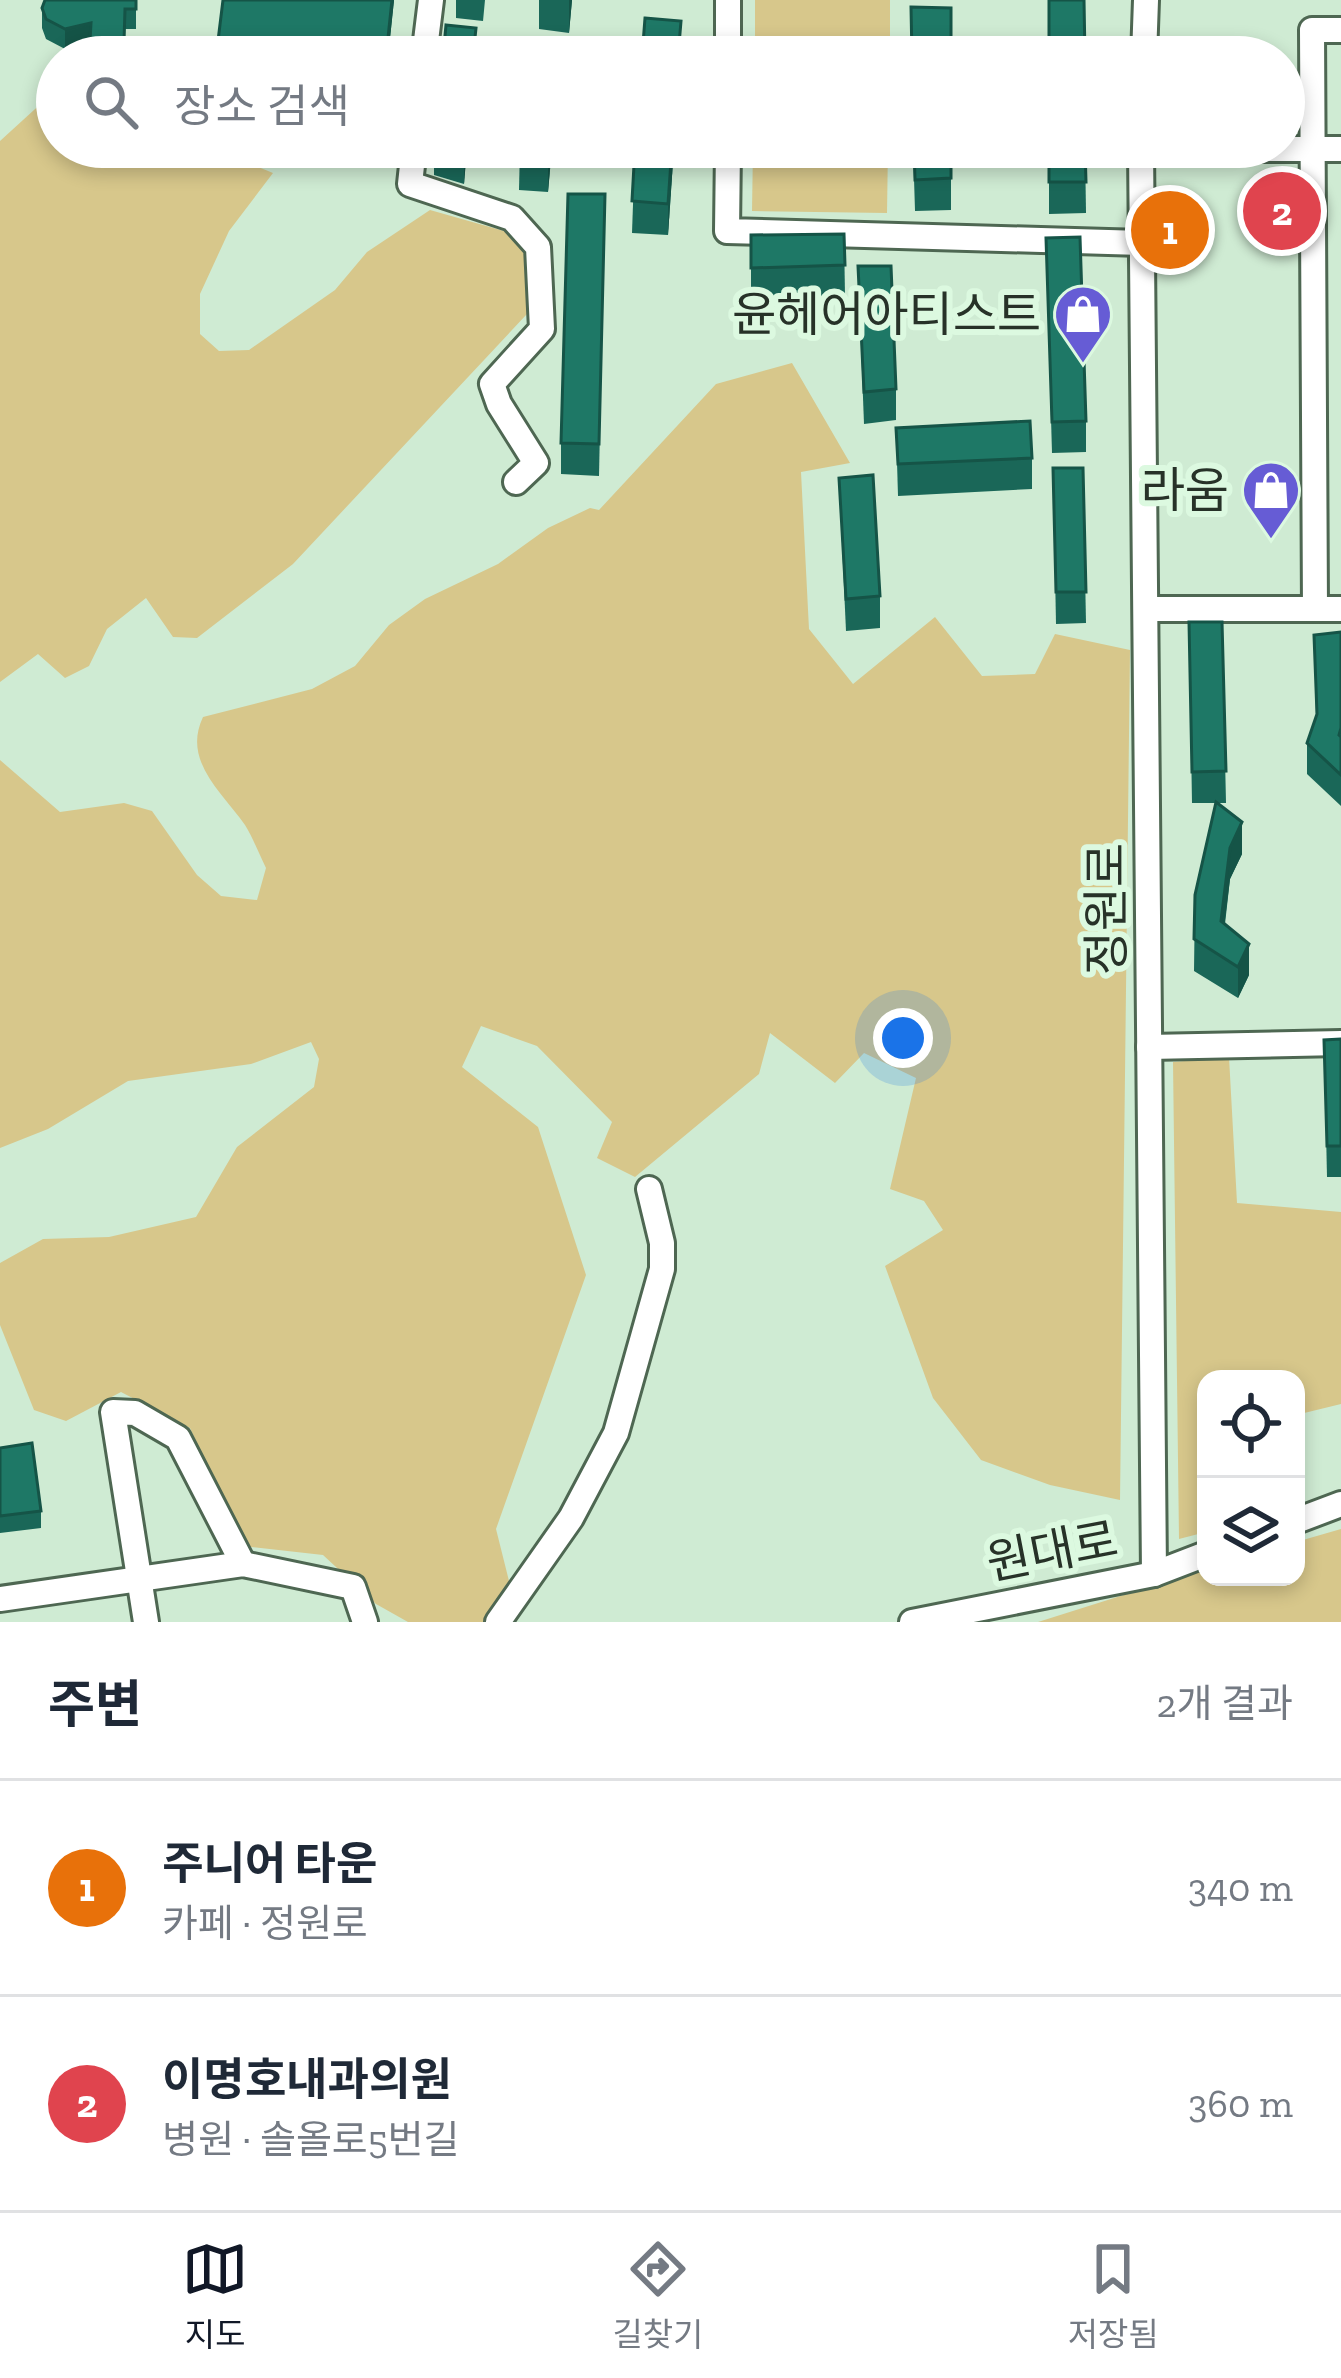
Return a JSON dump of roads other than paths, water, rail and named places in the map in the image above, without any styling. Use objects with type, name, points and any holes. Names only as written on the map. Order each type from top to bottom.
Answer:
[{"type":"street","points":[[426,36],[430,0]]},
{"type":"street","points":[[728,0],[728,36]]},
{"type":"street","points":[[1145,36],[1146,0]]},
{"type":"street","points":[[1145,609],[1328,609],[1314,443],[1312,30],[1341,30]]},
{"type":"street","points":[[1305,149],[1341,149]]},
{"type":"street","points":[[412,168],[410,184],[512,218],[538,247],[542,329],[492,384],[499,404],[536,463],[516,482]]},
{"type":"street","points":[[728,168],[727,231],[1142,243]]},
{"type":"street","name":"정원로","points":[[1141,168],[1154,1574]]},
{"type":"street","points":[[1313,294],[1341,294]]},
{"type":"street","points":[[1314,443],[1341,443]]},
{"type":"street","points":[[1149,1047],[1341,1043]]},
{"type":"street","points":[[498,1622],[571,1517],[616,1433],[662,1269],[662,1243],[649,1189]]},
{"type":"street","points":[[146,1622],[113,1412],[135,1413],[178,1438],[243,1564]]},
{"type":"street","points":[[1305,1518],[1341,1504]]},
{"type":"street","name":"원대로","points":[[912,1622],[1154,1574],[1197,1557]]},
{"type":"street","points":[[0,1599],[243,1564],[353,1587],[364,1622]]},
{"type":"place","name":"이명호내과의원","points":[[1282,211]]},
{"type":"place","name":"주니어 타운","points":[[1170,230]]},
{"type":"place","name":"윤헤어아티스트","points":[[1083,365]]},
{"type":"place","name":"라움","points":[[1271,541]]}]
